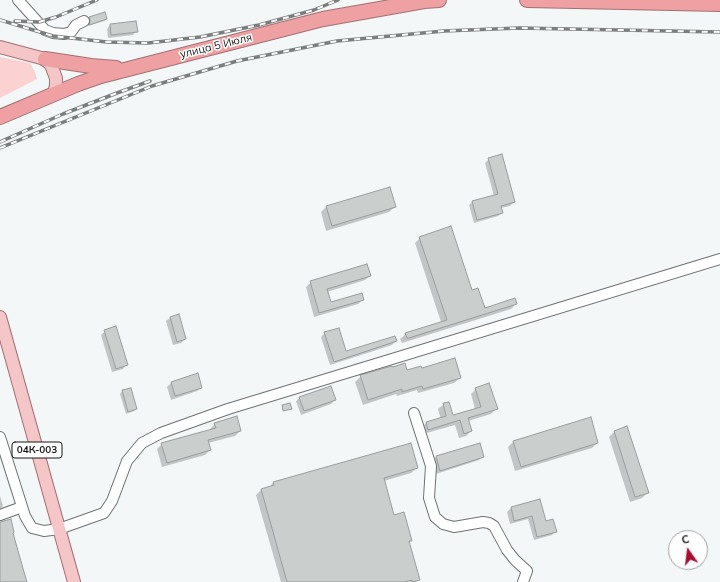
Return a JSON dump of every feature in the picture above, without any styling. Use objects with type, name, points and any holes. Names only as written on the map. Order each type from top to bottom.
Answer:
[{"type":"highway","name":"улица 5 Июля","points":[[0,117],[78,84],[130,68],[323,19],[424,1],[439,0]]},
{"type":"highway","points":[[527,0],[720,4]]},
{"type":"highway","points":[[46,59],[108,68],[130,68]]},
{"type":"main road","points":[[0,47],[46,59],[51,65],[56,78],[54,94]]},
{"type":"main road","name":"04К-003","points":[[0,317],[74,582]]},
{"type":"street","points":[[18,0],[45,30],[53,33],[64,34],[71,32],[76,25],[84,21]]},
{"type":"street","points":[[0,437],[25,516],[32,528],[44,531],[59,529],[104,513],[112,501],[127,461],[142,444],[161,433],[228,409],[720,259]]},
{"type":"street","points":[[414,413],[431,466],[429,498],[434,516],[443,524],[454,527],[483,522],[494,526],[507,550],[527,571],[523,582]]},
{"type":"street","points":[[0,515],[22,507]]},
{"type":"shaded area","points":[[0,57],[30,63],[37,79],[0,98]]},
{"type":"building","points":[[105,12],[107,19],[89,25],[89,17]]},
{"type":"building","points":[[136,21],[138,32],[111,35],[110,24]]},
{"type":"building","points":[[502,154],[515,202],[501,206],[503,213],[477,220],[472,201],[498,194],[488,158]]},
{"type":"building","points":[[390,187],[396,207],[332,226],[326,206]]},
{"type":"building","points":[[451,226],[472,290],[478,288],[485,308],[515,298],[517,304],[407,338],[405,333],[447,320],[419,237]]},
{"type":"building","points":[[367,264],[371,276],[327,289],[331,302],[362,293],[364,300],[319,313],[310,281]]},
{"type":"building","points":[[179,314],[186,339],[177,342],[170,317]]},
{"type":"building","points":[[116,326],[128,365],[116,369],[104,330]]},
{"type":"building","points":[[339,328],[346,351],[395,336],[397,341],[334,362],[324,332]]},
{"type":"building","points":[[455,358],[461,378],[423,389],[422,386],[402,392],[402,389],[368,400],[360,375],[405,363],[407,370],[421,366],[422,368]]},
{"type":"building","points":[[198,373],[202,388],[175,396],[171,382]]},
{"type":"building","points":[[489,383],[498,409],[468,418],[472,431],[464,434],[460,420],[428,430],[426,422],[446,416],[443,403],[449,402],[453,415],[481,407],[475,388]]},
{"type":"building","points":[[331,386],[336,400],[304,411],[299,397]]},
{"type":"building","points":[[131,388],[137,409],[128,412],[122,390]]},
{"type":"building","points":[[290,403],[292,409],[283,411],[282,405]]},
{"type":"building","points":[[237,416],[241,431],[208,440],[211,450],[167,463],[161,443],[216,428],[214,423]]},
{"type":"building","points":[[591,417],[598,443],[521,467],[513,441]]},
{"type":"building","points":[[627,426],[649,493],[635,497],[614,431]]},
{"type":"building","points":[[411,443],[418,468],[384,478],[394,515],[404,512],[412,541],[409,541],[420,580],[412,582],[412,580],[404,582],[287,582],[261,489],[274,485],[273,482]]},
{"type":"building","points":[[480,443],[484,457],[440,471],[436,456]]},
{"type":"building","points":[[540,499],[546,521],[553,519],[557,532],[537,537],[532,516],[514,521],[511,507]]},
{"type":"building","points":[[11,519],[13,533],[27,582],[0,582],[0,522]]},
{"type":"railway","points":[[15,21],[39,22],[56,17],[97,0]]},
{"type":"railway","points":[[0,20],[53,36],[107,42],[148,43],[200,37],[259,25],[314,10],[338,0]]},
{"type":"railway","points":[[0,148],[152,86],[237,61],[337,41],[444,31],[519,28],[720,32]]},
{"type":"railway","points":[[0,142],[63,114],[150,81]]}]
